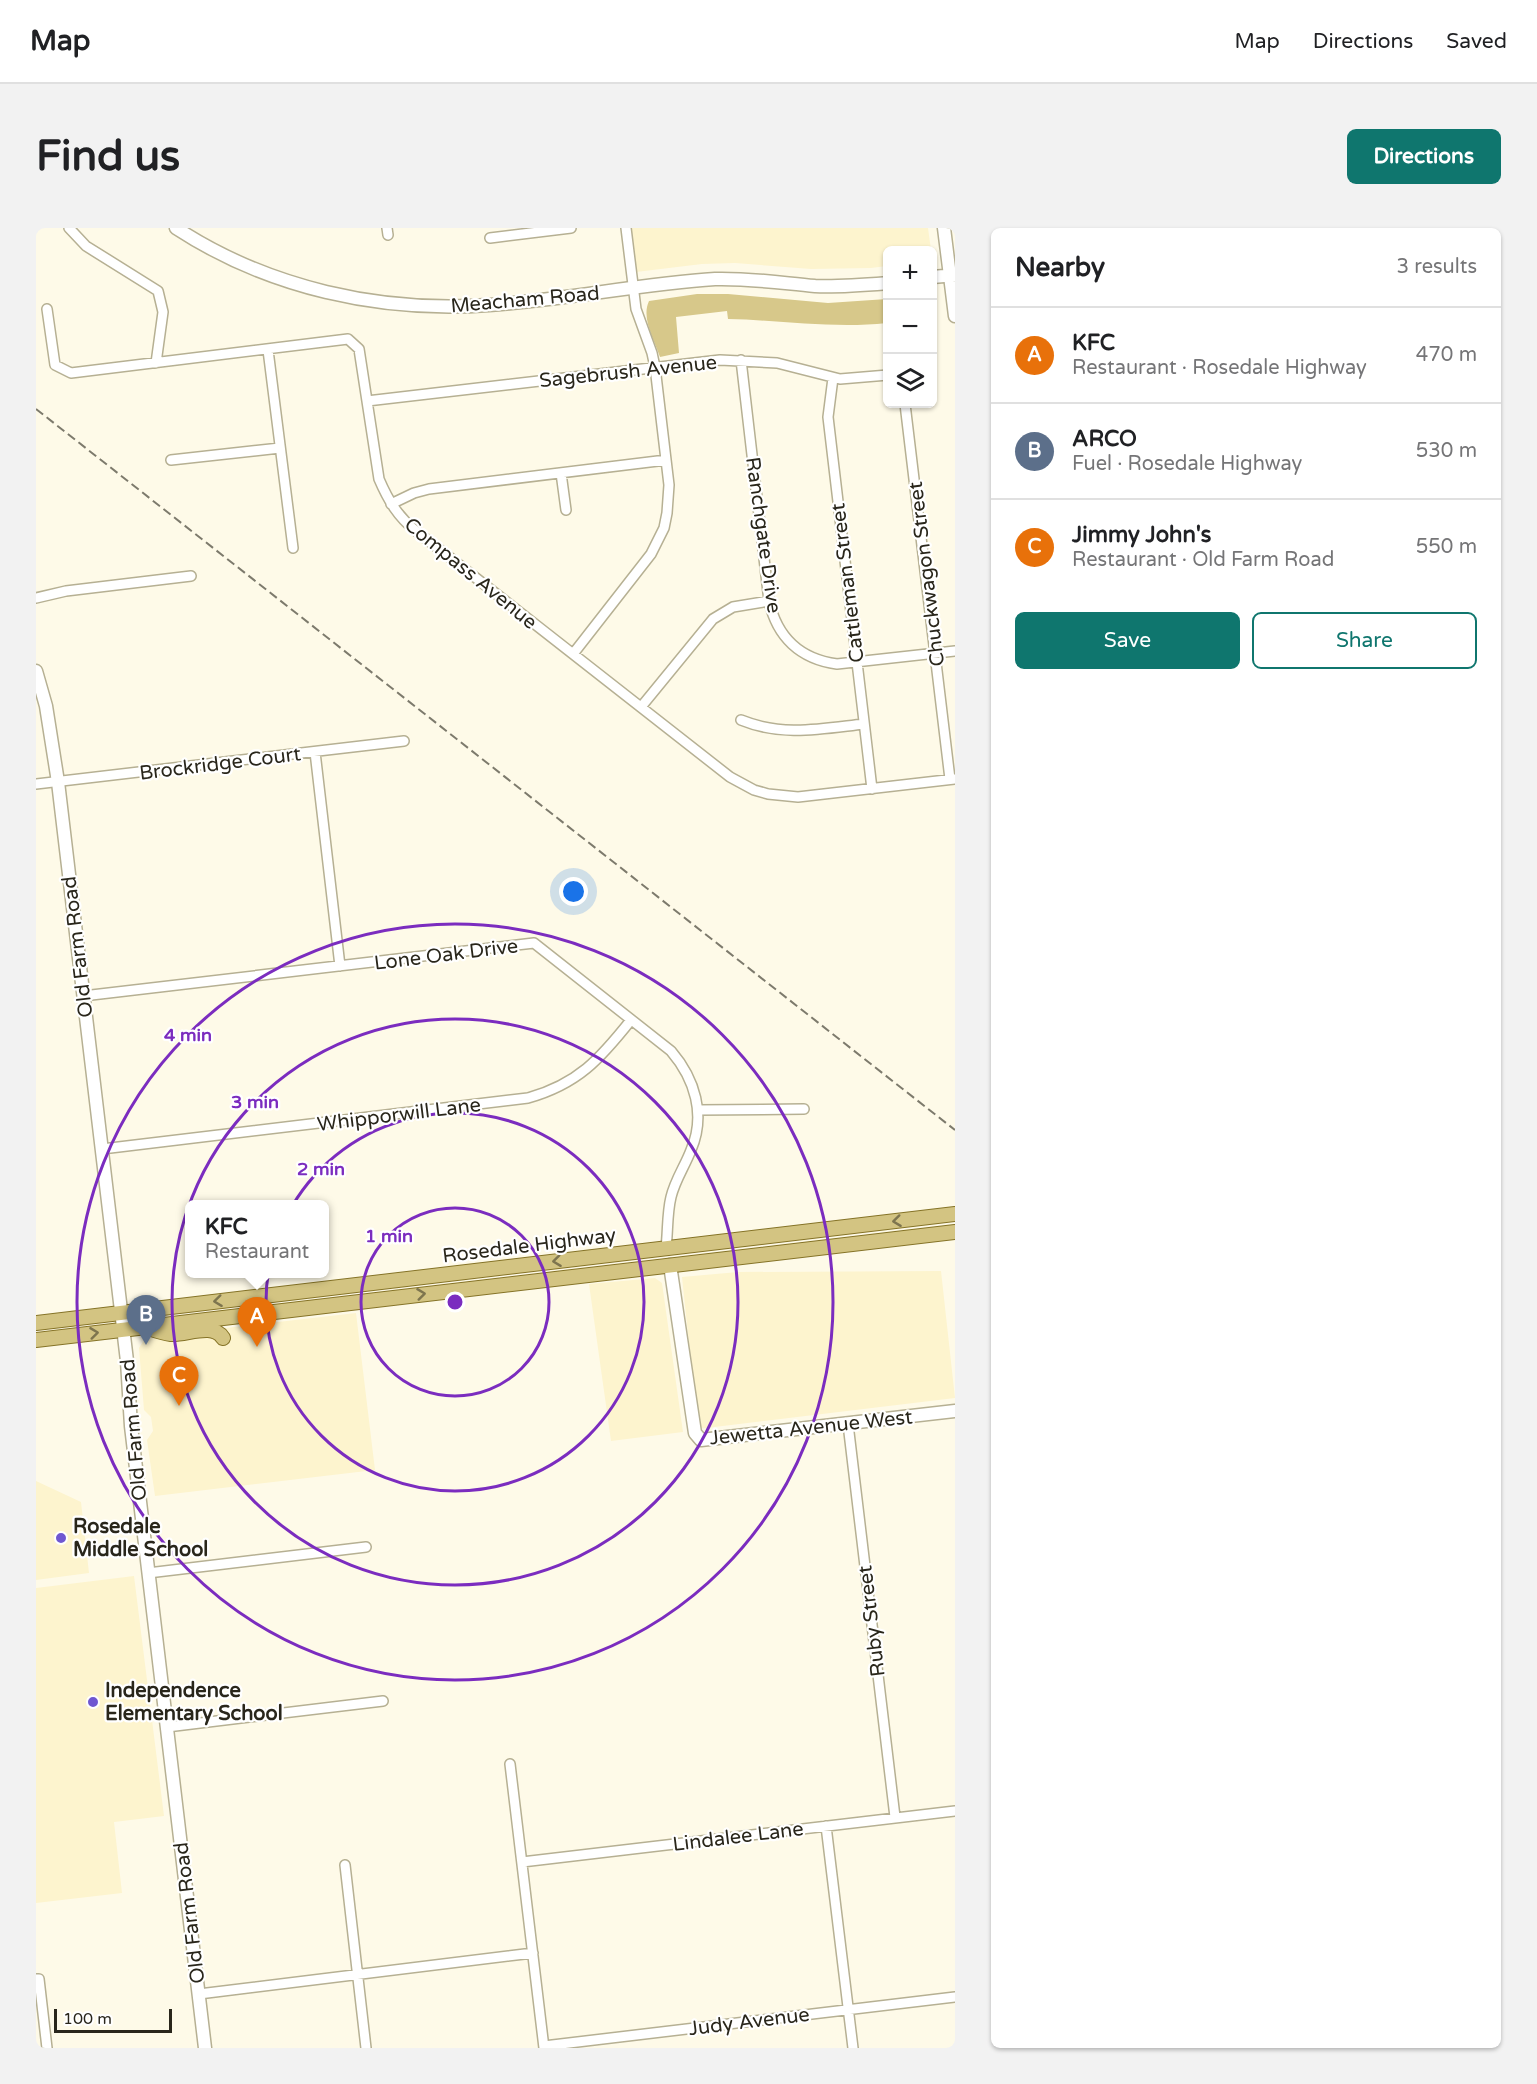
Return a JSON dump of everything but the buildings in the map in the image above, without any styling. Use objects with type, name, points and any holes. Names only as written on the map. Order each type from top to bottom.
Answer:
[{"type":"main road","name":"Rosedale Highway","points":[[36,1323],[955,1214]]},
{"type":"main road","points":[[670,1265],[674,1258],[682,1254],[823,1237],[862,1226]]},
{"type":"main road","name":"Rosedale Highway","points":[[36,1340],[955,1232]]},
{"type":"main road","points":[[550,1279],[572,1270],[655,1260],[660,1258],[666,1248]]},
{"type":"main road","points":[[291,1310],[302,1301],[391,1288],[415,1278]]},
{"type":"main road","points":[[143,1327],[172,1334],[212,1330],[223,1338]]},
{"type":"street","points":[[69,228],[86,246],[158,291],[163,312],[156,363]]},
{"type":"street","name":"Meacham Road","points":[[176,228],[233,260],[290,282],[347,297],[428,307],[490,305],[716,279],[841,286],[883,283]]},
{"type":"street","points":[[490,238],[572,228]]},
{"type":"street","points":[[573,654],[651,554],[666,521],[669,499],[655,367],[636,309],[626,228]]},
{"type":"street","points":[[944,228],[953,275],[955,316]]},
{"type":"street","points":[[937,277],[953,275]]},
{"type":"street","name":"Compass Avenue","points":[[47,309],[55,365],[71,373],[348,339],[359,349],[376,466],[391,504],[409,526],[730,777],[754,790],[783,797],[953,779]]},
{"type":"street","points":[[268,350],[293,548]]},
{"type":"street","name":"Sagebrush Avenue","points":[[367,401],[700,362],[741,360],[777,363],[833,378],[853,379],[883,376]]},
{"type":"street","name":"Ranchgate Drive","points":[[741,360],[770,601],[777,625],[801,653],[825,663],[856,663],[955,651]]},
{"type":"street","name":"Cattleman Street","points":[[833,378],[828,417],[872,789]]},
{"type":"street","name":"Chuckwagon Street","points":[[905,408],[935,654],[953,779]]},
{"type":"street","points":[[171,460],[280,448]]},
{"type":"street","points":[[391,504],[429,489],[666,460]]},
{"type":"street","points":[[561,473],[566,510]]},
{"type":"street","points":[[36,598],[66,591],[191,576]]},
{"type":"street","points":[[641,707],[713,619],[733,607],[770,601]]},
{"type":"street","name":"Old Farm Road","points":[[36,671],[48,714],[57,782],[127,1360],[131,1426],[205,2048]]},
{"type":"street","points":[[741,720],[761,727],[784,731],[864,724]]},
{"type":"street","name":"Brockridge Court","points":[[36,784],[404,741]]},
{"type":"street","points":[[315,752],[340,966]]},
{"type":"street","name":"Lone Oak Drive","points":[[83,996],[534,943],[664,1045],[679,1061],[693,1085],[698,1110],[695,1139],[671,1197],[666,1248]]},
{"type":"street","name":"Whipporwill Lane","points":[[102,1149],[528,1098],[564,1085],[580,1075],[604,1054],[631,1020]]},
{"type":"street","points":[[698,1110],[804,1109]]},
{"type":"street","name":"Jewetta Avenue West","points":[[670,1265],[695,1432],[701,1440],[955,1411]]},
{"type":"street","name":"Ruby Street","points":[[848,1424],[895,1817]]},
{"type":"street","points":[[148,1573],[366,1547]]},
{"type":"street","points":[[167,1727],[383,1701]]},
{"type":"street","points":[[510,1764],[544,2047]]},
{"type":"street","name":"Lindalee Lane","points":[[522,1862],[955,1811]]},
{"type":"street","points":[[826,1826],[853,2048]]},
{"type":"street","points":[[345,1865],[366,2048]]},
{"type":"street","points":[[199,1994],[532,1953]]},
{"type":"street","points":[[38,1979],[47,2048]]},
{"type":"street","name":"Judy Avenue","points":[[544,2047],[955,1997]]},
{"type":"shaded area","points":[[629,228],[928,228],[930,246],[883,246],[883,266],[871,268],[811,269],[735,263],[702,264],[636,272]]},
{"type":"shaded area","points":[[697,294],[728,294],[828,303],[883,299],[883,323],[827,325],[728,319],[727,311],[676,317],[679,353],[660,357],[647,321],[649,301]]},
{"type":"shaded area","points":[[941,1271],[955,1398],[698,1429],[682,1277],[738,1272]]},
{"type":"shaded area","points":[[655,1278],[662,1283],[683,1432],[611,1441],[589,1284]]},
{"type":"shaded area","points":[[356,1313],[375,1470],[155,1496],[147,1440],[153,1431],[151,1417],[144,1410],[139,1348],[146,1337],[173,1340],[209,1336],[226,1328]]},
{"type":"shaded area","name":"Rosedale Middle School","points":[[36,1481],[81,1502],[89,1573],[36,1580]]},
{"type":"shaded area","name":"Independence Elementary School","points":[[134,1576],[164,1816],[114,1822],[122,1893],[36,1903],[36,1588]]},
{"type":"railway","points":[[36,409],[955,1130]]},
{"type":"place","name":"ARCO","points":[[146,1345]]},
{"type":"place","name":"KFC","points":[[257,1347]]},
{"type":"place","name":"Jimmy John's","points":[[179,1406]]},
{"type":"place","name":"Rosedale Middle School","points":[[61,1538]]},
{"type":"place","name":"Independence Elementary School","points":[[93,1702]]}]
